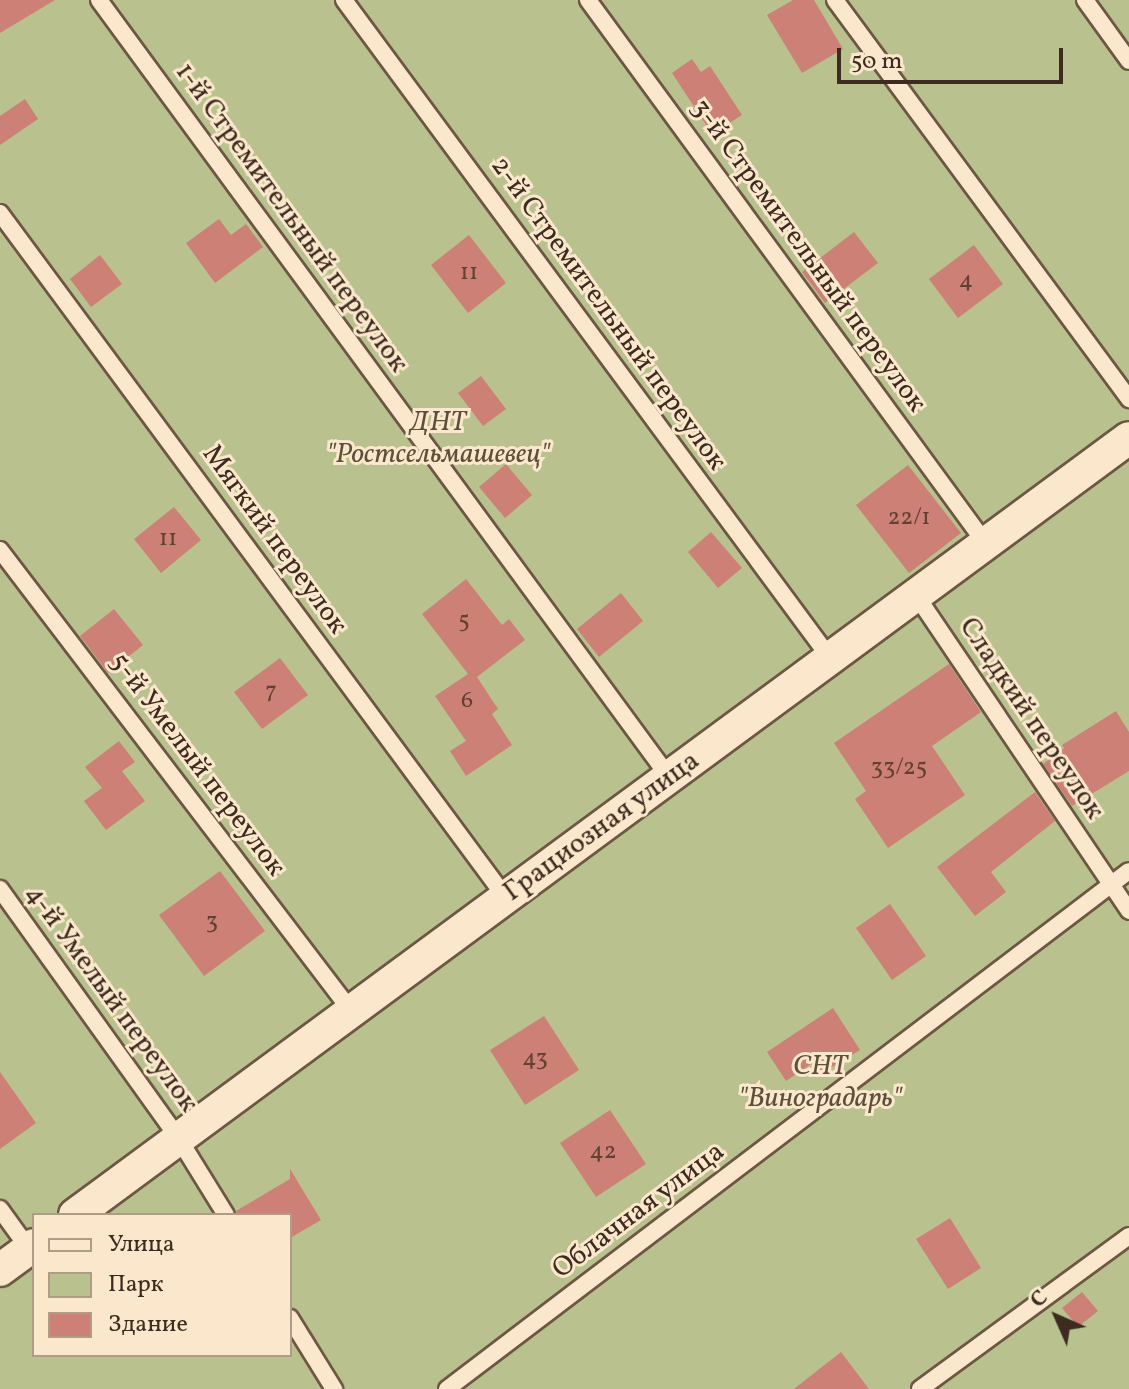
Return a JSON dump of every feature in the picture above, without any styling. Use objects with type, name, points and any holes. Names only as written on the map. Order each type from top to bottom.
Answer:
[{"type":"street","name":"Грациозная улица","points":[[78,1213],[1129,438]]},
{"type":"street","points":[[0,1270],[32,1247]]},
{"type":"lane","name":"1-й Стремительный переулок","points":[[99,0],[669,777]]},
{"type":"lane","name":"2-й Стремительный переулок","points":[[344,0],[830,658]]},
{"type":"lane","name":"3-й Стремительный переулок","points":[[588,0],[986,544]]},
{"type":"lane","points":[[835,0],[1129,399]]},
{"type":"lane","points":[[1085,0],[1129,61]]},
{"type":"lane","name":"Мягкий переулок","points":[[0,213],[506,898]]},
{"type":"lane","name":"5-й Умелый переулок","points":[[0,550],[352,1012]]},
{"type":"lane","name":"Сладкий переулок","points":[[916,595],[1129,911]]},
{"type":"lane","name":"Облачная улица","points":[[447,1389],[1129,871]]},
{"type":"lane","name":"4-й Умелый переулок","points":[[0,889],[179,1139],[225,1213]]},
{"type":"lane","points":[[0,1209],[32,1247]]},
{"type":"lane","points":[[920,1389],[1129,1236]]},
{"type":"lane","points":[[292,1321],[334,1389]]},
{"type":"green space","name":"ДНТ \"Ростсельмашевец\"","points":[[0,0],[1129,0],[1129,1389],[0,1389]]},
{"type":"building","points":[[0,0],[55,0],[0,33]]},
{"type":"building","points":[[793,0],[814,0],[843,49],[802,73],[767,15]]},
{"type":"building","points":[[692,59],[701,72],[710,66],[742,115],[712,134],[672,73]]},
{"type":"building","points":[[25,99],[38,119],[0,145],[0,116]]},
{"type":"building","points":[[219,219],[231,235],[246,224],[263,247],[215,283],[186,243]]},
{"type":"building","points":[[854,232],[878,263],[825,303],[802,272]]},
{"type":"building","points":[[469,235],[506,283],[468,313],[431,265]]},
{"type":"building","points":[[974,245],[1003,284],[958,318],[929,279]]},
{"type":"building","points":[[100,255],[122,284],[91,307],[70,279]]},
{"type":"building","points":[[481,376],[506,409],[483,426],[458,393]]},
{"type":"building","points":[[506,464],[532,495],[505,518],[479,487]]},
{"type":"building","points":[[908,465],[961,533],[909,573],[856,505]]},
{"type":"building","points":[[174,507],[201,540],[161,573],[134,539]]},
{"type":"building","points":[[711,532],[742,568],[718,588],[688,552]]},
{"type":"building","points":[[466,579],[502,625],[509,619],[525,640],[477,677],[498,709],[492,714],[512,745],[466,776],[450,751],[466,741],[435,696],[468,674],[422,614]]},
{"type":"building","points":[[621,593],[643,621],[599,657],[577,629]]},
{"type":"building","points":[[114,609],[143,645],[108,673],[80,636]]},
{"type":"building","points":[[280,658],[308,695],[262,729],[234,692]]},
{"type":"building","points":[[949,664],[981,712],[932,746],[965,795],[888,848],[855,799],[866,791],[834,743]]},
{"type":"building","points":[[1116,711],[1129,732],[1129,771],[1072,806],[1043,764],[1064,748],[1062,745]]},
{"type":"building","points":[[119,741],[135,762],[122,771],[145,801],[106,830],[84,801],[102,788],[85,767]]},
{"type":"building","points":[[1035,792],[1055,821],[991,872],[1006,892],[975,916],[937,867]]},
{"type":"building","points":[[220,871],[265,931],[204,976],[159,915]]},
{"type":"building","points":[[890,904],[926,956],[892,980],[856,928]]},
{"type":"building","points":[[833,1008],[860,1050],[819,1075],[811,1064],[786,1081],[767,1052]]},
{"type":"building","points":[[544,1016],[579,1070],[525,1105],[490,1050]]},
{"type":"building","points":[[0,1072],[36,1123],[0,1149]]},
{"type":"building","points":[[610,1110],[646,1164],[596,1197],[560,1143]]},
{"type":"building","points":[[290,1169],[321,1220],[292,1237],[292,1213],[236,1213],[236,1211],[290,1179]]},
{"type":"building","points":[[950,1218],[981,1268],[948,1289],[916,1239]]},
{"type":"building","points":[[1082,1292],[1098,1311],[1078,1327],[1062,1308]]},
{"type":"building","points":[[841,1352],[869,1389],[794,1389]]},
{"type":"park label","name":"СНТ \"Виноградарь\"","points":[[820,1083]]}]
